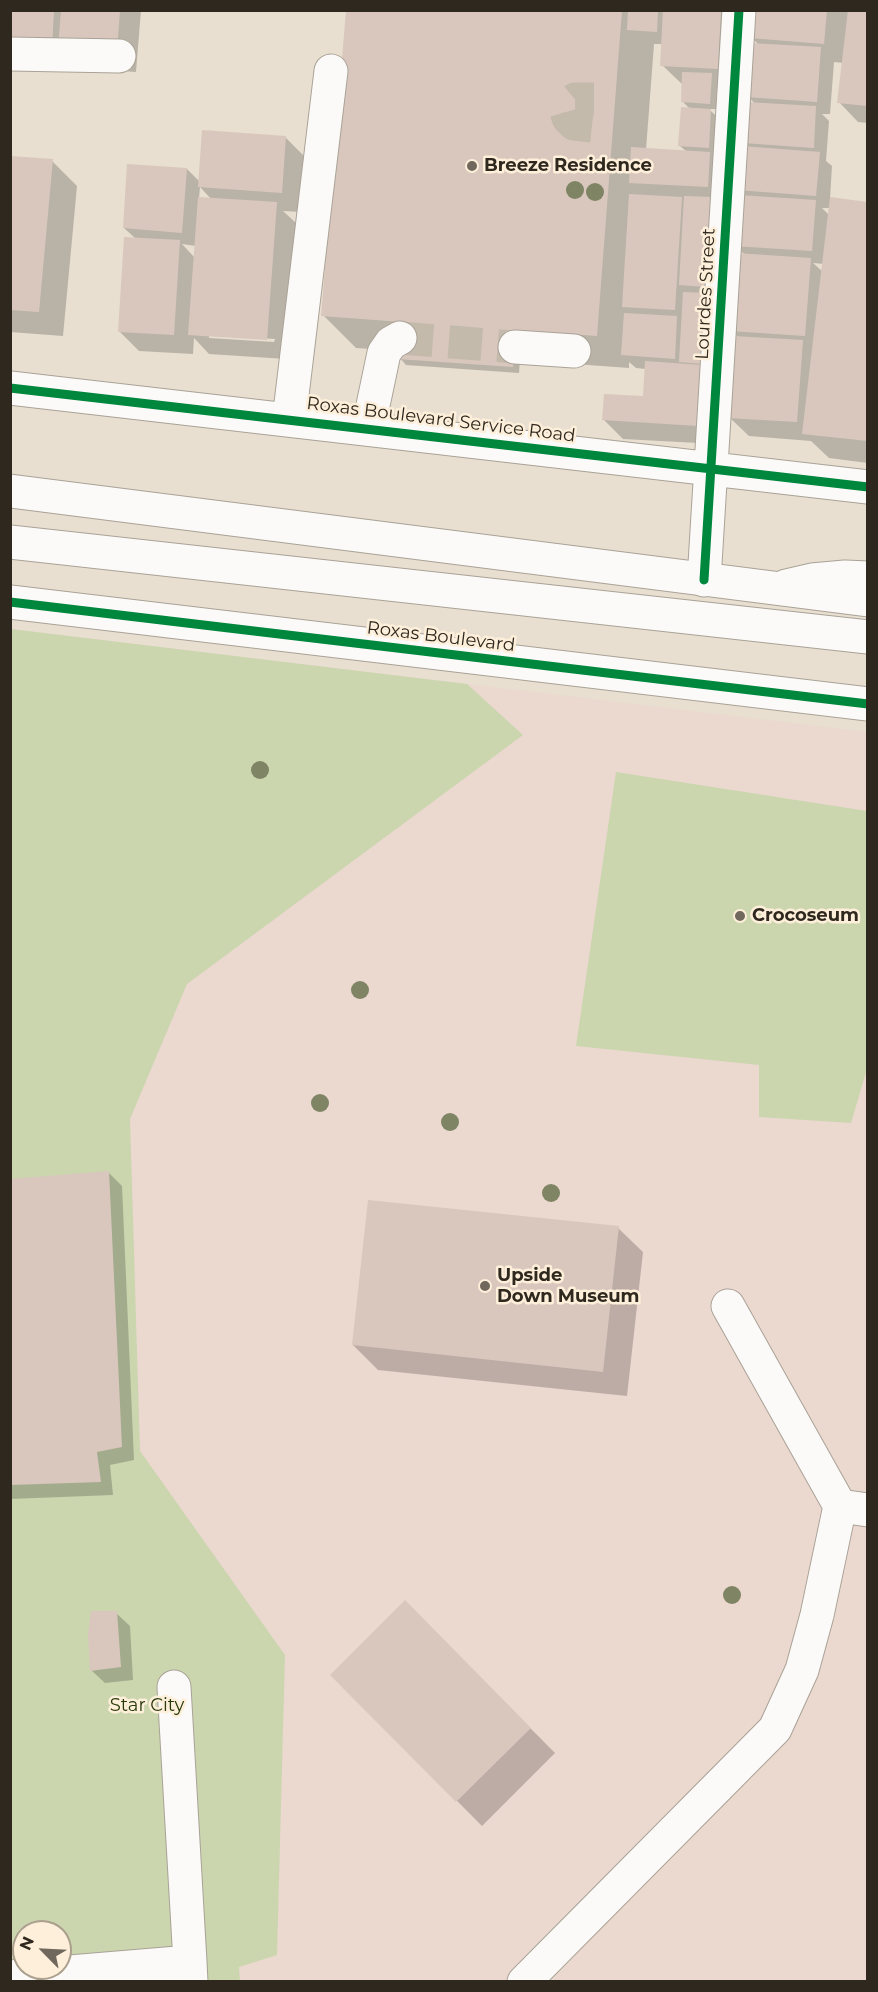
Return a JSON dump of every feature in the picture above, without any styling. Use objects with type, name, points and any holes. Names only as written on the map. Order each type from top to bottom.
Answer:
[{"type":"main road","name":"Lourdes Street","points":[[704,580],[739,10]]},
{"type":"main road","points":[[10,54],[118,56]]},
{"type":"main road","points":[[289,420],[331,71]]},
{"type":"main road","points":[[368,429],[384,353],[391,343],[400,338]]},
{"type":"main road","points":[[515,347],[574,351]]},
{"type":"main road","name":"Roxas Boulevard Service Road","points":[[10,388],[867,487]]},
{"type":"main road","points":[[10,491],[867,600]]},
{"type":"main road","points":[[10,542],[867,637]]},
{"type":"main road","points":[[778,588],[812,580],[867,578]]},
{"type":"main road","name":"Roxas Boulevard","points":[[10,602],[867,704]]},
{"type":"main road","points":[[524,1982],[775,1729],[802,1670],[817,1615],[854,1508],[728,1306]]},
{"type":"main road","points":[[10,1977],[190,1972],[174,1687]]},
{"type":"shaded area","points":[[11,629],[867,732],[867,1981],[11,1982]]},
{"type":"green space","name":"Star City","points":[[11,629],[467,684],[523,735],[187,984],[130,1119],[140,1451],[285,1655],[277,1955],[239,1967],[240,1981],[11,1982]]},
{"type":"green space","points":[[616,772],[867,811],[867,1069],[851,1123],[759,1117],[759,1065],[576,1046]]},
{"type":"building","points":[[10,10],[54,10],[52,49],[10,46]]},
{"type":"building","points":[[61,10],[120,10],[117,53],[58,49]]},
{"type":"building","name":"Breeze Residence","points":[[346,10],[622,10],[597,336],[516,330],[513,367],[398,359],[402,322],[321,316]]},
{"type":"building","points":[[628,10],[658,10],[657,32],[627,30]]},
{"type":"building","points":[[663,10],[721,10],[718,69],[660,66]]},
{"type":"building","points":[[752,10],[827,10],[824,44],[750,38]]},
{"type":"building","points":[[848,10],[868,12],[868,106],[837,103]]},
{"type":"building","points":[[750,43],[821,47],[817,102],[746,97]]},
{"type":"building","points":[[682,72],[712,73],[710,104],[681,102]]},
{"type":"building","points":[[746,102],[816,106],[814,148],[743,143]]},
{"type":"building","points":[[681,107],[711,109],[709,148],[678,146]]},
{"type":"building","points":[[202,130],[286,136],[282,193],[198,187]]},
{"type":"building","points":[[741,146],[820,152],[816,196],[737,190]]},
{"type":"building","points":[[631,147],[710,152],[708,187],[629,183]]},
{"type":"building","points":[[10,156],[53,159],[39,312],[10,310]]},
{"type":"building","points":[[127,164],[187,168],[182,233],[123,228]]},
{"type":"building","points":[[629,194],[682,197],[675,310],[622,307]]},
{"type":"building","points":[[738,195],[816,200],[812,251],[734,246]]},
{"type":"building","points":[[684,196],[712,197],[706,287],[679,285]]},
{"type":"building","points":[[198,197],[277,202],[267,340],[188,335]]},
{"type":"building","points":[[830,197],[868,202],[868,441],[802,434]]},
{"type":"building","points":[[124,237],[180,240],[174,335],[118,332]]},
{"type":"building","points":[[736,253],[811,258],[805,336],[730,331]]},
{"type":"building","points":[[683,292],[708,293],[704,364],[679,362]]},
{"type":"building","points":[[624,313],[677,316],[675,359],[621,355]]},
{"type":"building","points":[[733,336],[803,340],[797,422],[727,418]]},
{"type":"building","points":[[645,361],[702,365],[698,426],[602,420],[604,394],[643,396]]},
{"type":"building","points":[[109,1171],[122,1447],[97,1452],[101,1482],[10,1485],[10,1179]]},
{"type":"building","name":"Upside Down Museum","points":[[368,1200],[619,1226],[603,1372],[352,1345]]},
{"type":"building","points":[[405,1600],[531,1728],[456,1802],[330,1675]]},
{"type":"building","points":[[91,1611],[117,1611],[121,1667],[90,1671],[88,1634]]},
{"type":"tunnel","points":[[592,126],[574,124],[568,118],[566,111],[575,99],[594,99]]},
{"type":"tunnel","points":[[400,338],[515,347]]},
{"type":"cycle path","points":[[704,580],[739,10]]},
{"type":"cycle path","points":[[10,388],[868,487]]},
{"type":"cycle path","points":[[10,602],[868,704]]},
{"type":"place","name":"Breeze Residence","points":[[472,166]]},
{"type":"place","name":"Crocoseum","points":[[740,916]]},
{"type":"place","name":"Upside Down Museum","points":[[485,1286]]}]
